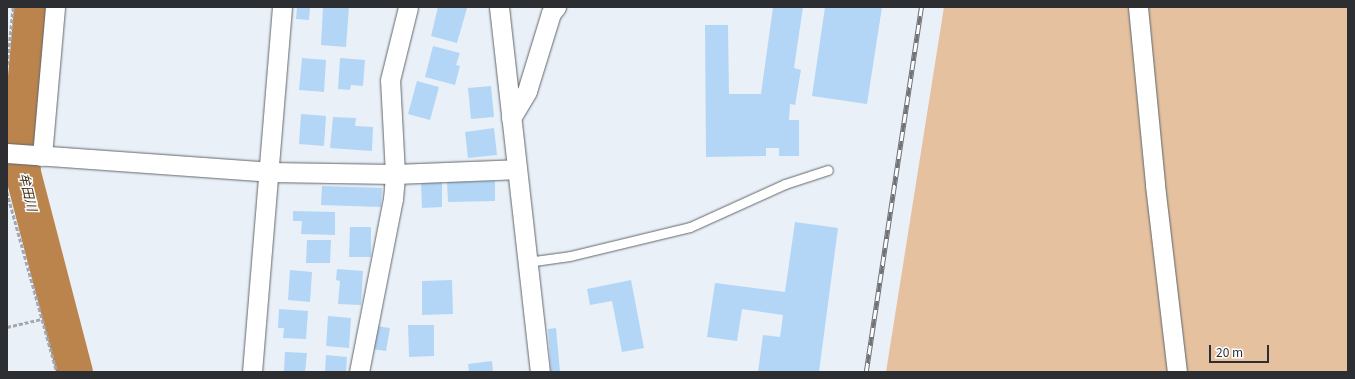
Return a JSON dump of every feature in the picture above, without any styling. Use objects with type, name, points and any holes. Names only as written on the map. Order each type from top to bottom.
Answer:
[{"type":"street","points":[[39,156],[55,7]]},
{"type":"street","points":[[252,372],[282,7]]},
{"type":"street","points":[[359,372],[393,199],[395,174],[390,80],[408,7]]},
{"type":"street","points":[[499,7],[540,372]]},
{"type":"street","points":[[511,118],[527,91],[551,13],[556,7]]},
{"type":"street","points":[[1138,7],[1155,185],[1177,372]]},
{"type":"street","points":[[7,153],[269,172],[395,174],[517,169]]},
{"type":"lane","points":[[527,262],[570,256],[690,227],[785,184],[828,170]]},
{"type":"path","points":[[7,65],[13,7]]},
{"type":"path","points":[[7,192],[57,372]]},
{"type":"path","points":[[7,327],[42,319]]},
{"type":"shaded area","points":[[944,7],[1348,7],[1348,372],[886,372]]},
{"type":"building","points":[[297,7],[310,7],[309,20],[296,19]]},
{"type":"building","points":[[323,7],[349,7],[346,47],[321,45]]},
{"type":"building","points":[[438,7],[467,8],[457,43],[431,36]]},
{"type":"building","points":[[773,7],[803,7],[794,68],[801,70],[795,105],[790,104],[789,120],[799,120],[799,156],[779,156],[779,148],[766,148],[766,156],[706,157],[705,25],[728,25],[729,94],[761,94]]},
{"type":"building","points":[[825,7],[882,7],[867,104],[812,96]]},
{"type":"building","points":[[433,46],[460,53],[456,65],[460,66],[455,85],[425,77]]},
{"type":"building","points":[[302,58],[326,60],[324,92],[299,90]]},
{"type":"building","points":[[340,58],[365,60],[363,86],[351,85],[350,90],[338,89]]},
{"type":"building","points":[[417,81],[439,87],[430,120],[408,114]]},
{"type":"building","points":[[491,86],[494,117],[471,119],[468,88]]},
{"type":"building","points":[[301,114],[326,116],[324,146],[299,144]]},
{"type":"building","points":[[333,117],[356,118],[355,126],[373,127],[372,151],[330,148]]},
{"type":"building","points":[[494,128],[497,155],[468,158],[465,132]]},
{"type":"building","points":[[495,181],[495,201],[448,202],[447,182]]},
{"type":"building","points":[[442,182],[442,207],[422,208],[421,183]]},
{"type":"building","points":[[322,186],[382,188],[381,207],[321,205]]},
{"type":"building","points":[[293,211],[335,212],[335,235],[301,234],[302,221],[293,221]]},
{"type":"building","points":[[795,222],[838,228],[819,372],[758,372],[763,335],[780,337],[783,315],[742,309],[737,341],[707,337],[715,283],[785,292]]},
{"type":"building","points":[[350,227],[371,227],[371,257],[349,257]]},
{"type":"building","points":[[307,240],[331,240],[330,263],[306,263]]},
{"type":"building","points":[[337,269],[363,271],[361,305],[338,304],[340,281],[336,280]]},
{"type":"building","points":[[290,270],[312,272],[310,302],[288,300]]},
{"type":"building","points":[[452,280],[453,314],[422,315],[422,281]]},
{"type":"building","points":[[631,280],[644,348],[622,352],[612,301],[590,305],[587,289]]},
{"type":"building","points":[[279,309],[308,311],[306,339],[283,338],[284,328],[278,328]]},
{"type":"building","points":[[328,316],[351,318],[349,348],[326,346]]},
{"type":"building","points":[[408,325],[434,325],[434,356],[409,357]]},
{"type":"building","points":[[376,326],[390,328],[386,351],[372,349]]},
{"type":"building","points":[[556,328],[560,372],[551,372],[548,329]]},
{"type":"building","points":[[285,352],[307,353],[305,372],[284,372]]},
{"type":"building","points":[[326,355],[347,357],[346,372],[325,372]]},
{"type":"building","points":[[492,361],[493,372],[469,372],[468,364]]},
{"type":"waterway","name":"牟田川","points":[[32,7],[21,136],[23,173],[75,372]]},
{"type":"waterway","points":[[7,135],[21,136]]},
{"type":"railway","points":[[866,372],[921,7]]}]
